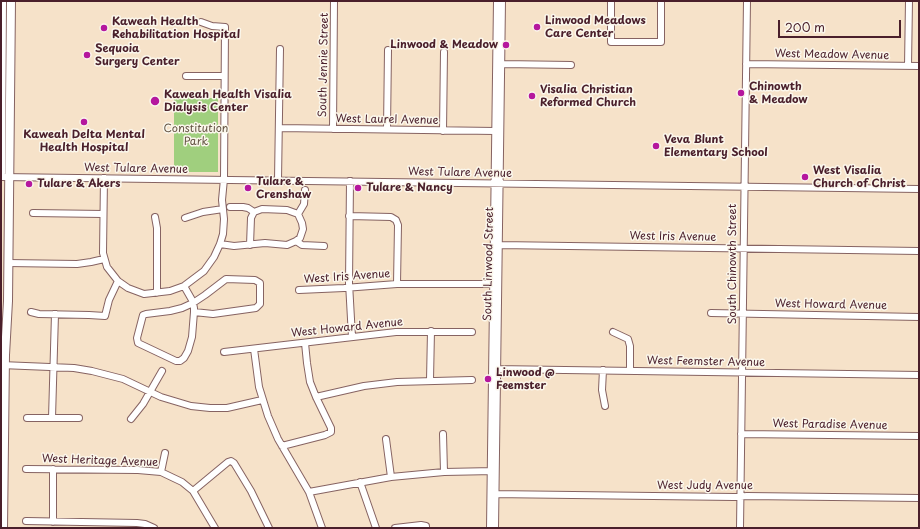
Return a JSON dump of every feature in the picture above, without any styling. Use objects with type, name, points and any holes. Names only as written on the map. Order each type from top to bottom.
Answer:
[{"type":"main road","points":[[1,173],[2,1]]},
{"type":"main road","points":[[3,528],[3,365],[8,319],[5,177],[10,84],[11,1]]},
{"type":"main road","points":[[2,22],[7,28],[6,78],[10,84]]},
{"type":"street","name":"South Jennie Street","points":[[333,129],[334,1]]},
{"type":"street","name":"South Linwood Street","points":[[490,528],[494,471],[495,369],[499,245],[495,131],[497,1]]},
{"type":"street","name":"South Linwood Street","points":[[495,369],[493,284],[501,124],[502,1]]},
{"type":"street","points":[[612,1],[611,42],[661,42],[661,1]]},
{"type":"street","name":"South Chinowth Street","points":[[740,528],[747,1]]},
{"type":"street","points":[[908,66],[909,1]]},
{"type":"street","points":[[104,178],[104,259],[107,267],[118,281],[123,285],[144,294],[157,293],[170,291],[184,286],[204,271],[214,257],[220,244],[224,226],[222,200],[224,179],[225,27],[212,26],[201,22]]},
{"type":"street","points":[[496,39],[499,47],[499,61],[502,64],[571,65]]},
{"type":"street","points":[[278,180],[280,49]]},
{"type":"street","points":[[387,130],[388,50]]},
{"type":"street","points":[[443,131],[444,52]]},
{"type":"street","name":"West Meadow Avenue","points":[[746,64],[919,66]]},
{"type":"street","points":[[186,76],[224,76]]},
{"type":"street","points":[[495,131],[498,130],[501,124]]},
{"type":"street","name":"West Laurel Avenue","points":[[279,128],[495,131]]},
{"type":"street","name":"West Tulare Avenue","points":[[5,177],[919,190]]},
{"type":"street","points":[[350,181],[349,288],[352,337]]},
{"type":"street","points":[[298,214],[304,204],[305,190]]},
{"type":"street","points":[[230,207],[248,208],[254,212]]},
{"type":"street","points":[[185,218],[203,212],[223,209]]},
{"type":"street","points":[[220,244],[234,246],[250,245],[265,243],[287,245],[300,238],[303,229],[298,214],[287,210],[262,209],[254,212],[251,218],[250,245]]},
{"type":"street","points":[[33,213],[103,214]]},
{"type":"street","points":[[350,216],[391,216],[396,220],[398,225],[397,284]]},
{"type":"street","points":[[155,217],[157,228],[157,293]]},
{"type":"street","points":[[296,241],[302,245],[324,246]]},
{"type":"street","points":[[494,250],[499,245]]},
{"type":"street","name":"West Iris Avenue","points":[[499,245],[919,251]]},
{"type":"street","points":[[8,263],[83,264],[104,259]]},
{"type":"street","points":[[184,286],[193,303],[194,312],[191,343],[184,358],[180,361],[176,361],[138,343],[137,338],[142,315],[170,311],[193,303],[226,279],[256,280],[260,283],[260,304],[256,308],[213,314],[194,312]]},
{"type":"street","points":[[31,312],[39,314],[105,316],[109,300],[118,281]]},
{"type":"street","name":"West Iris Avenue","points":[[299,290],[397,284],[493,284]]},
{"type":"street","name":"West Howard Avenue","points":[[711,313],[919,317]]},
{"type":"street","points":[[52,418],[55,314]]},
{"type":"street","points":[[430,380],[431,331]]},
{"type":"street","name":"West Howard Avenue","points":[[224,352],[396,332],[472,332]]},
{"type":"street","points":[[613,332],[628,339],[630,346],[630,371]]},
{"type":"street","points":[[282,446],[325,435],[331,432],[331,428],[310,382],[305,343]]},
{"type":"street","points":[[254,349],[262,400],[273,429],[309,492],[322,528]]},
{"type":"street","points":[[3,365],[74,368],[112,375],[134,383],[173,401],[191,406],[227,408],[262,400]]},
{"type":"street","name":"West Feemster Avenue","points":[[495,369],[919,374]]},
{"type":"street","points":[[602,370],[602,390],[605,406]]},
{"type":"street","points":[[131,419],[162,371]]},
{"type":"street","points":[[316,397],[337,391],[375,384],[430,380],[472,380]]},
{"type":"street","points":[[26,418],[79,418]]},
{"type":"street","points":[[442,434],[444,472]]},
{"type":"street","name":"West Paradise Avenue","points":[[741,434],[919,436]]},
{"type":"street","points":[[386,439],[391,477]]},
{"type":"street","points":[[161,472],[165,453]]},
{"type":"street","points":[[216,528],[193,491],[231,461],[234,463],[251,491],[269,528]]},
{"type":"street","name":"West Heritage Avenue","points":[[26,469],[161,472],[182,482],[193,491]]},
{"type":"street","points":[[52,522],[53,469]]},
{"type":"street","points":[[309,492],[391,477],[444,472],[494,471]]},
{"type":"street","points":[[360,482],[376,528]]},
{"type":"street","name":"South Linwood Street","points":[[493,494],[495,528]]},
{"type":"street","name":"West Judy Avenue","points":[[493,494],[919,498]]},
{"type":"street","points":[[26,521],[137,523],[154,528]]},
{"type":"street","points":[[395,528],[421,525],[426,526],[426,528]]},
{"type":"green space","name":"Constitution Park","points":[[174,98],[218,98],[218,172],[174,172]]},
{"type":"place","name":"Linwood Meadows Care Center","points":[[537,27]]},
{"type":"place","name":"Kaweah Health Rehabilitation Hospital","points":[[104,28]]},
{"type":"place","name":"Linwood & Meadow","points":[[506,45]]},
{"type":"place","name":"Sequoia Surgery Center","points":[[87,55]]},
{"type":"place","name":"Chinowth & Meadow","points":[[741,93]]},
{"type":"place","name":"Visalia Christian Reformed Church","points":[[532,96]]},
{"type":"place","name":"Kaweah Health Visalia Dialysis Center","points":[[155,101]]},
{"type":"place","name":"Kaweah Delta Mental Health Hospital","points":[[84,122]]},
{"type":"place","name":"Veva Blunt Elementary School","points":[[656,146]]},
{"type":"place","name":"West Visalia Church of Christ","points":[[805,177]]},
{"type":"place","name":"Tulare & Akers","points":[[29,184]]},
{"type":"place","name":"Tulare & Crenshaw","points":[[248,188]]},
{"type":"place","name":"Tulare & Nancy","points":[[358,188]]},
{"type":"place","name":"Linwood @ Feemster","points":[[488,379]]}]
